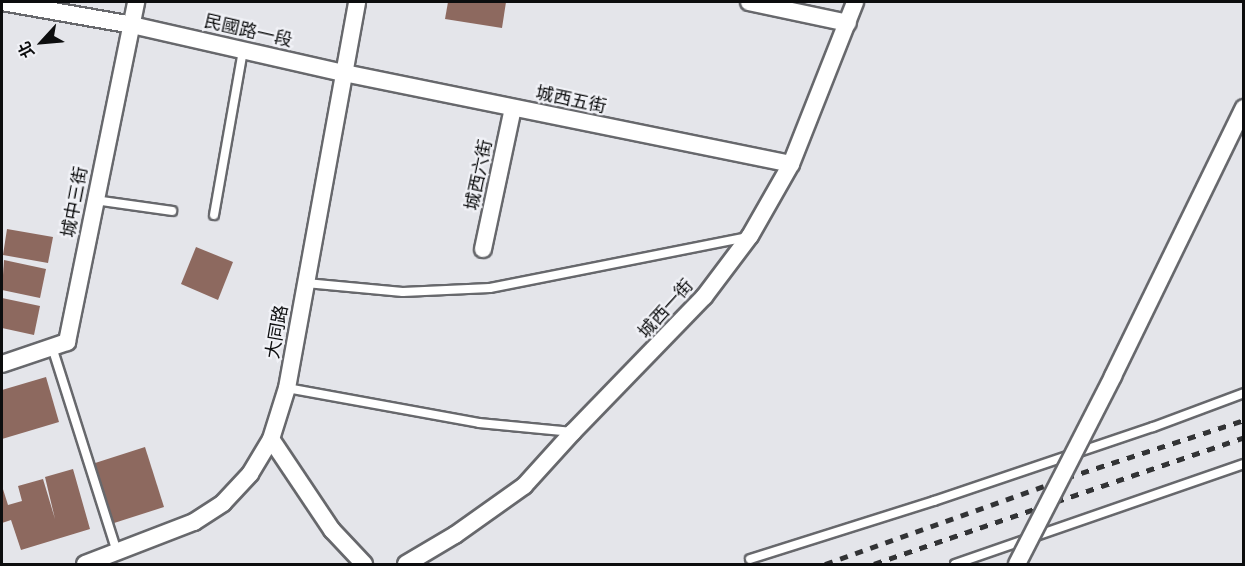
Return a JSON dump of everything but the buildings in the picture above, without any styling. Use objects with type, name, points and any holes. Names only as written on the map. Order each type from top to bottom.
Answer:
[{"type":"street","name":"民國路一段","points":[[2,2],[132,25],[344,73]]},
{"type":"street","name":"城中三街","points":[[2,364],[67,342],[136,2]]},
{"type":"street","name":"大同路","points":[[85,564],[109,558],[194,522],[223,503],[250,474],[271,440],[287,388],[357,2]]},
{"type":"street","points":[[749,2],[848,23]]},
{"type":"street","name":"城西一街","points":[[406,564],[455,535],[524,486],[704,297],[750,236],[791,164],[855,2]]},
{"type":"street","name":"城西五街","points":[[344,73],[791,164]]},
{"type":"street","name":"城西六街","points":[[483,249],[513,108]]},
{"type":"street","points":[[1017,564],[1113,376],[1244,108]]},
{"type":"street","points":[[271,440],[332,530],[364,564]]},
{"type":"lane","points":[[214,215],[243,50]]},
{"type":"lane","points":[[95,200],[172,211]]},
{"type":"lane","points":[[306,283],[403,292],[478,289],[598,269],[750,236]]},
{"type":"lane","points":[[52,347],[109,558]]},
{"type":"lane","points":[[287,388],[479,423],[573,432]]},
{"type":"lane","points":[[750,558],[945,497],[1153,427],[1244,393]]},
{"type":"lane","points":[[955,564],[1244,464]]},
{"type":"railway","points":[[825,564],[1066,478],[1244,420]]},
{"type":"railway","points":[[874,564],[1244,437]]}]
